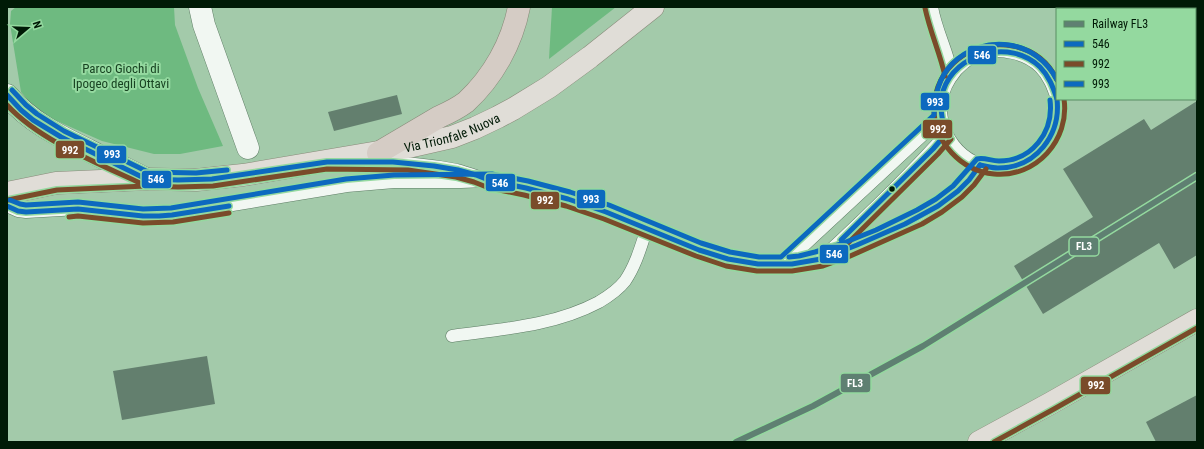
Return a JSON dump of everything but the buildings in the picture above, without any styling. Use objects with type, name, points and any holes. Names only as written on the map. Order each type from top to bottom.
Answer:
[{"type":"highway","points":[[378,153],[464,103],[477,90],[501,57],[514,29],[519,7]]},
{"type":"main road","name":"Via Trionfale Nuova","points":[[7,193],[56,183],[212,178],[327,162],[408,148],[452,137],[475,128],[513,109],[549,87],[653,7]]},
{"type":"main road","points":[[978,442],[1197,320]]},
{"type":"street","points":[[200,7],[204,25],[248,148]]},
{"type":"street","name":"Via Trionfale Nuova","points":[[7,95],[33,120],[61,137],[146,179]]},
{"type":"lane","points":[[932,7],[936,25],[948,57],[952,75]]},
{"type":"lane","points":[[1056,96],[1051,82],[1039,66],[1022,55],[1003,51],[984,53],[966,61],[952,75],[945,88],[941,103],[941,118],[946,134],[954,147],[966,158],[980,165],[1000,169],[1019,165],[1037,155],[1050,140],[1057,121],[1057,100]]},
{"type":"lane","points":[[784,264],[941,118]]},
{"type":"lane","points":[[821,259],[933,149],[946,134]]},
{"type":"lane","points":[[327,162],[393,162],[458,170],[491,181],[568,199],[606,212],[699,250],[728,259],[758,264],[792,264],[821,259],[857,246],[928,212],[958,191],[969,180],[980,165]]},
{"type":"lane","points":[[7,206],[18,211],[26,212],[78,209],[143,216],[159,216],[333,188],[394,182],[491,181]]},
{"type":"lane","points":[[452,336],[541,323],[587,308],[604,299],[620,287],[632,270],[647,228]]},
{"type":"green space","name":"Parco Giochi di Ipogeo degli Ottavi","points":[[16,7],[174,7],[175,25],[198,88],[223,146],[180,154],[154,154],[102,141],[39,113],[21,92],[10,24],[11,11]]},
{"type":"green space","points":[[552,7],[616,7],[549,59]]},
{"type":"rail line","name":"FL3","points":[[736,442],[813,406],[923,346],[1197,176]]},
{"type":"transit line","name":"992","points":[[925,8],[945,76]]},
{"type":"transit line","name":"993","points":[[10,200],[26,205],[78,202],[143,209],[171,208],[346,179],[394,175],[492,174],[528,181],[570,192],[609,205],[701,243],[730,252],[759,257],[781,257],[934,115],[936,94],[947,69],[965,54],[979,47],[994,44],[1009,45],[1023,49],[1037,56],[1048,67],[1056,79]]},
{"type":"transit line","name":"992","points":[[1056,78],[1049,67],[1039,57],[1027,50],[1013,46],[998,45],[970,51],[948,68],[941,80],[936,94],[934,109],[935,121],[939,133],[944,143],[952,153],[971,167],[982,172],[1009,174],[1024,170],[1036,163],[1056,142],[1062,129],[1064,100]]},
{"type":"transit line","name":"546","points":[[946,134],[943,123],[941,102],[943,91],[949,78],[959,67],[971,59],[985,54],[999,52],[1014,53],[1028,58],[1040,67],[1046,74],[1056,96]]},
{"type":"transit line","name":"993","points":[[12,90],[37,114],[64,131],[148,172],[196,173],[227,170]]},
{"type":"transit line","name":"546","points":[[7,95],[33,120],[61,137],[146,179],[212,179],[327,162],[393,162],[434,166],[458,170],[491,181],[568,199],[606,212],[699,250],[728,259],[758,264],[792,264],[821,259],[905,224],[938,206],[958,191],[969,180],[980,165]]},
{"type":"transit line","name":"993","points":[[789,257],[799,256],[841,244],[876,230],[917,210],[936,199],[953,186],[977,159],[982,158],[999,161],[1011,160],[1031,150],[1044,133],[1048,123],[1050,100]]},
{"type":"transit line","name":"546","points":[[980,165],[996,168],[1012,167],[1034,156],[1050,137],[1055,125],[1057,100]]},
{"type":"transit line","name":"992","points":[[7,105],[20,118],[35,129],[69,150],[140,183]]},
{"type":"transit line","name":"546","points":[[841,240],[933,149],[946,134]]},
{"type":"transit line","name":"992","points":[[846,245],[938,154],[951,139]]},
{"type":"transit line","name":"992","points":[[8,200],[57,190],[146,186],[213,186],[327,169],[408,170],[456,177],[489,188],[566,206],[726,266],[757,271],[792,271],[823,266],[848,257],[922,224],[942,212],[962,197],[974,185],[986,169]]},
{"type":"transit line","name":"546","points":[[7,206],[18,211],[26,212],[78,209],[143,216],[172,215],[229,206]]},
{"type":"transit line","name":"992","points":[[69,217],[78,216],[143,223],[173,222],[229,213]]},
{"type":"transit line","name":"992","points":[[994,442],[1197,328]]}]
